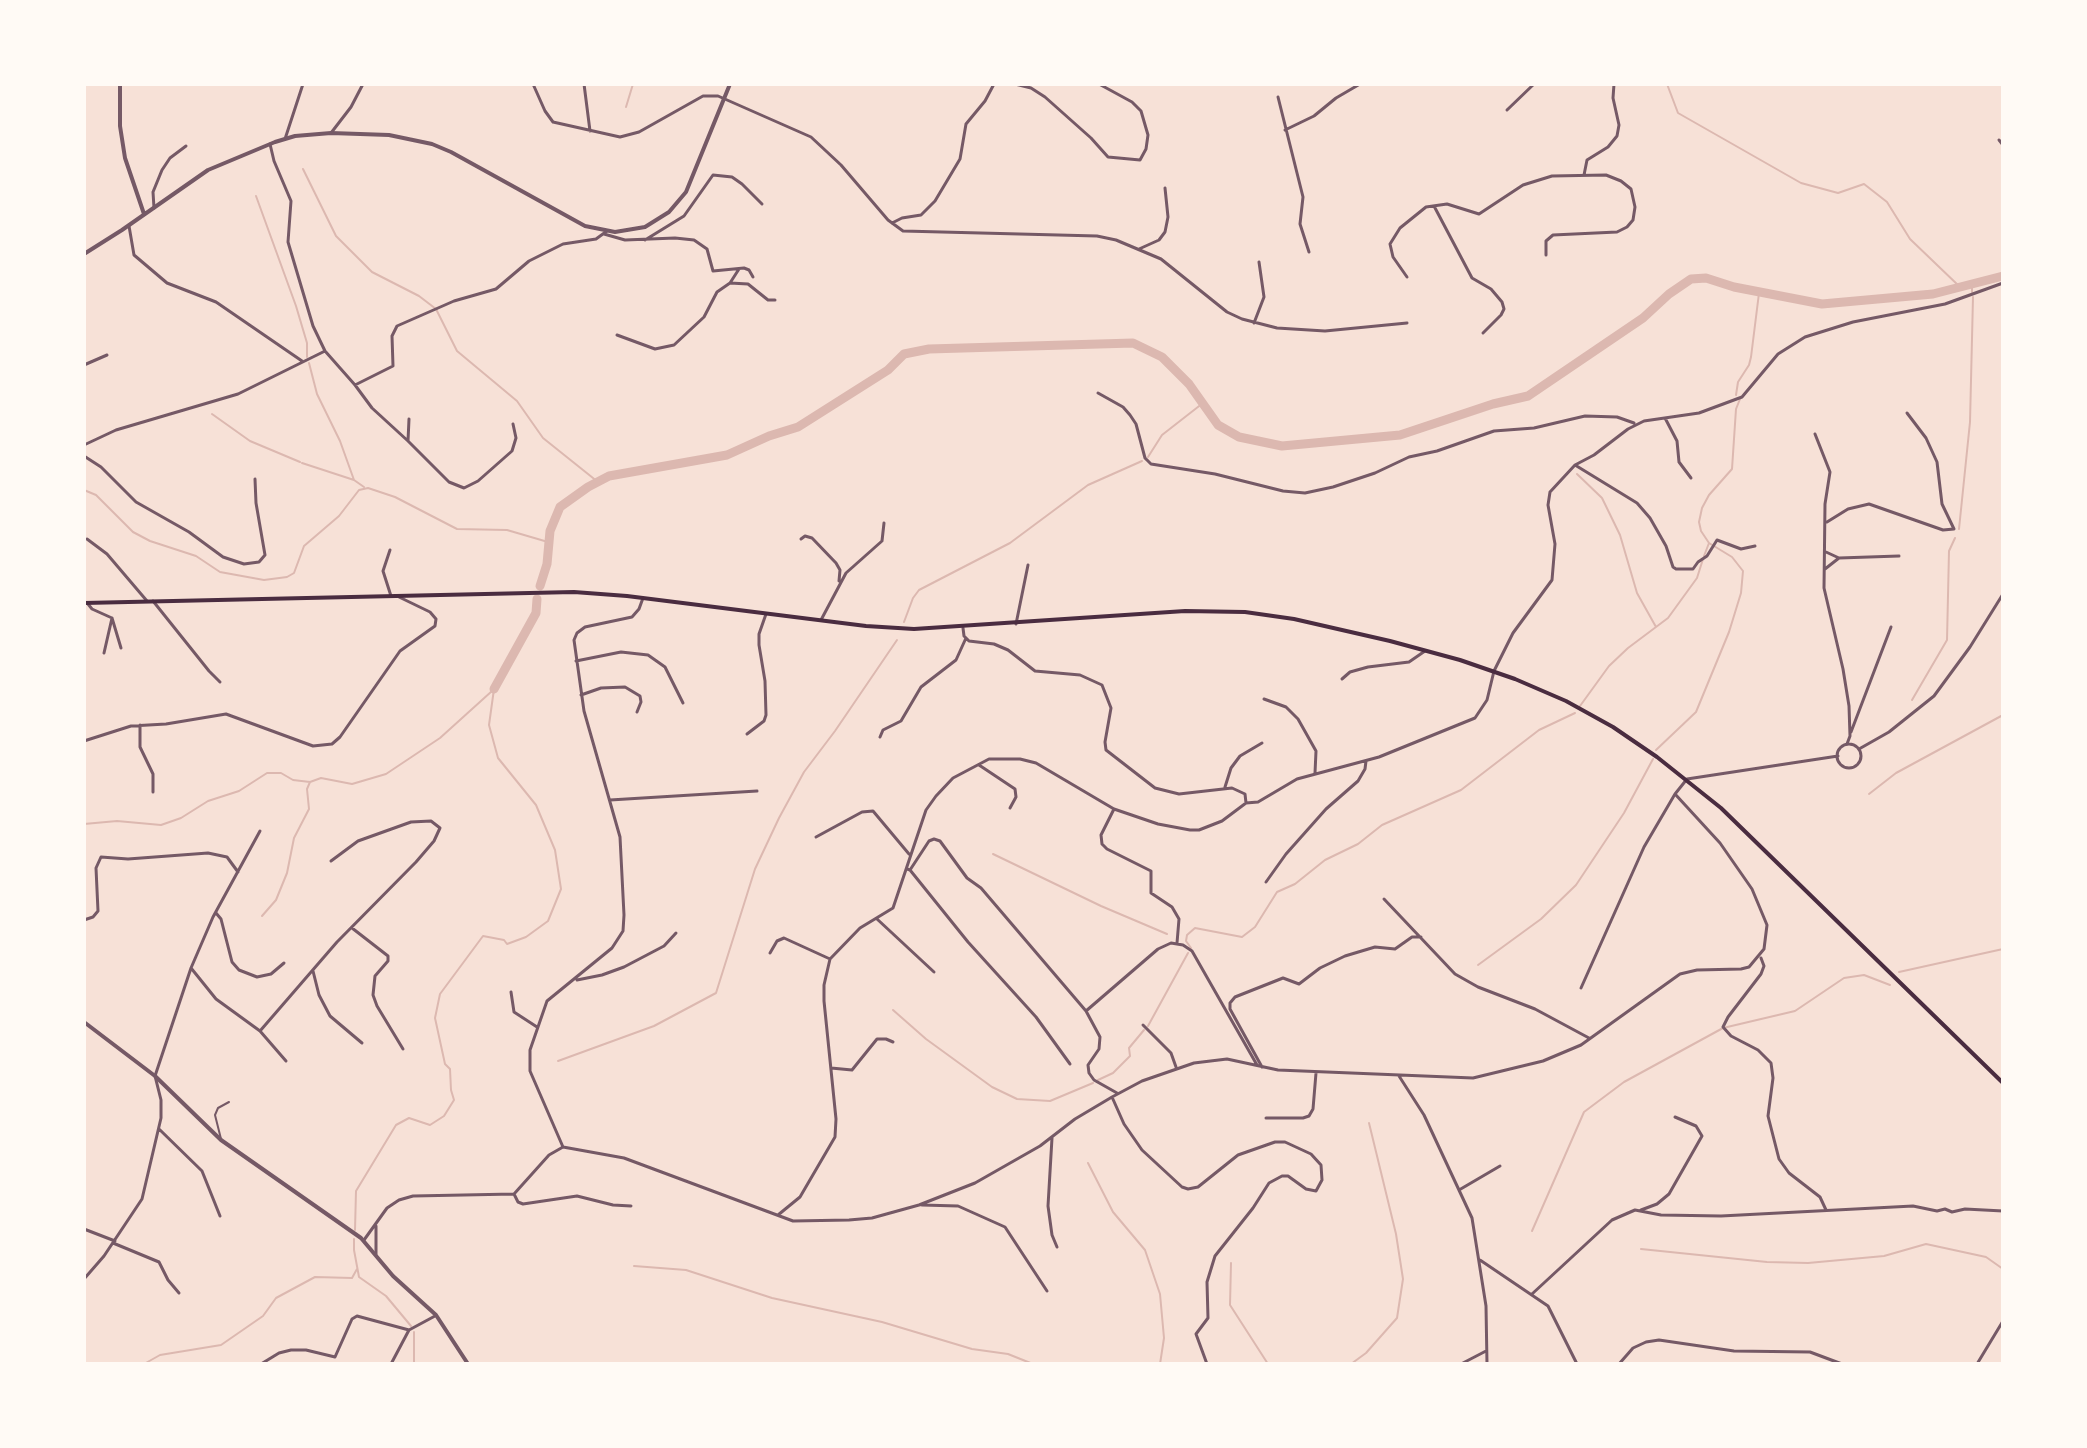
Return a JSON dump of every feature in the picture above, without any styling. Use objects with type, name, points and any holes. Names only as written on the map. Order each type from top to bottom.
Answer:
[{"type":"main road","points":[[86,603],[598,593],[902,628],[963,628],[1185,611],[1245,612],[1294,619],[1425,651],[1494,671],[1566,701],[1602,721],[1687,779],[1721,808],[2003,1083]]},
{"type":"street","points":[[120,84],[125,158],[145,215]]},
{"type":"street","points":[[285,139],[303,84]]},
{"type":"street","points":[[331,133],[351,107],[363,84]]},
{"type":"street","points":[[533,84],[553,122],[611,137],[629,136],[703,96],[712,94],[724,98],[811,137],[841,165],[892,224],[903,231],[1097,236],[1139,249],[1175,269],[1227,312],[1254,323],[1325,331],[1407,323]]},
{"type":"street","points":[[584,84],[590,131]]},
{"type":"street","points":[[355,385],[393,366],[392,336],[397,326],[454,301],[496,289],[529,261],[563,244],[596,239],[605,232],[645,227],[669,212],[679,202],[692,179],[730,84]]},
{"type":"street","points":[[892,224],[925,213],[943,189],[960,159],[966,124],[994,84]]},
{"type":"street","points":[[1015,84],[1031,88],[1045,97],[1108,157],[1140,160],[1148,135],[1141,111],[1132,102],[1099,84]]},
{"type":"street","points":[[1284,130],[1314,116],[1360,84]]},
{"type":"street","points":[[1507,110],[1534,84]]},
{"type":"street","points":[[1584,176],[1587,160],[1608,147],[1617,136],[1619,125],[1613,98],[1614,84]]},
{"type":"street","points":[[1278,97],[1303,197],[1299,219],[1309,252]]},
{"type":"street","points":[[84,254],[208,170],[285,139],[331,133],[389,135],[432,144],[585,226],[625,240],[694,240],[707,249],[713,271],[740,268],[749,270],[753,277]]},
{"type":"street","points":[[1999,140],[2003,145]]},
{"type":"street","points":[[270,144],[291,201],[288,236],[313,326],[325,351],[372,408],[449,482],[464,488],[478,481],[512,451],[516,438],[513,424]]},
{"type":"street","points":[[154,208],[153,192],[162,170],[170,158],[186,146]]},
{"type":"street","points":[[645,240],[684,216],[713,175],[732,177],[762,204]]},
{"type":"street","points":[[1407,277],[1393,257],[1390,244],[1400,228],[1420,211],[1434,205],[1447,204],[1479,214],[1532,180],[1552,176],[1606,175],[1627,185],[1635,201],[1633,220],[1627,227],[1617,232],[1553,235],[1546,241],[1546,255]]},
{"type":"street","points":[[1139,249],[1159,240],[1165,232],[1168,217],[1165,188]]},
{"type":"street","points":[[1434,205],[1472,278],[1496,293],[1502,302],[1504,308],[1501,315],[1483,333]]},
{"type":"street","points":[[129,226],[134,255],[167,283],[216,302],[302,361]]},
{"type":"street","points":[[1254,323],[1264,288],[1259,262]]},
{"type":"street","points":[[617,335],[655,349],[664,349],[678,342],[710,311],[717,292],[730,283],[740,268]]},
{"type":"street","points":[[730,283],[748,284],[768,300],[775,300]]},
{"type":"street","points":[[1070,1064],[1036,1017],[968,942],[909,869],[926,810],[953,778],[977,763],[1005,757],[1036,763],[1114,809],[1158,824],[1199,830],[1222,821],[1246,803],[1258,802],[1297,779],[1366,761],[1475,718],[1487,700],[1494,671],[1513,633],[1552,580],[1555,544],[1547,499],[1552,489],[1575,465],[1644,421],[1699,413],[1742,397],[1778,354],[1805,337],[1853,322],[1945,304],[2003,283]]},
{"type":"street","points":[[84,445],[116,430],[255,387],[325,351]]},
{"type":"street","points":[[84,365],[107,355]]},
{"type":"street","points":[[1098,393],[1123,407],[1130,415],[1136,424],[1145,458],[1151,464],[1305,493],[1333,487],[1409,457],[1437,451],[1494,431],[1534,428],[1585,416],[1617,417],[1637,425]]},
{"type":"street","points":[[1826,522],[1848,509],[1869,504],[1943,530],[1954,529],[1942,504],[1937,462],[1926,438],[1907,413]]},
{"type":"street","points":[[1665,418],[1677,441],[1679,462],[1691,478]]},
{"type":"street","points":[[408,441],[409,419]]},
{"type":"street","points":[[1815,434],[1830,472],[1825,504],[1825,601],[1843,669],[1850,736]]},
{"type":"street","points":[[84,456],[101,467],[136,502],[182,527],[223,557],[244,564],[259,562],[265,555],[255,479]]},
{"type":"street","points":[[1575,465],[1637,503],[1650,518],[1676,569],[1692,570],[1699,560],[1707,556],[1715,541],[1741,549],[1755,546]]},
{"type":"street","points":[[821,621],[849,570],[879,545],[885,533],[884,523]]},
{"type":"street","points":[[801,539],[805,536],[812,538],[836,563],[840,570],[839,585]]},
{"type":"street","points":[[87,539],[107,554],[220,682]]},
{"type":"street","points":[[84,741],[140,725],[230,715],[317,747],[332,744],[400,651],[435,626],[436,619],[430,612],[394,596],[383,573],[390,550]]},
{"type":"street","points":[[1826,552],[1839,558],[1899,556]]},
{"type":"street","points":[[1825,569],[1839,558]]},
{"type":"street","points":[[1016,624],[1028,565]]},
{"type":"street","points":[[1859,749],[1889,732],[1934,696],[2003,594]]},
{"type":"street","points":[[563,1147],[530,1071],[530,1050],[547,1001],[612,948],[623,931],[624,906],[621,851],[581,695],[574,640],[580,630],[632,617],[643,598]]},
{"type":"street","points":[[86,603],[112,618],[121,648]]},
{"type":"street","points":[[747,734],[764,721],[766,715],[759,645],[759,634],[766,614]]},
{"type":"street","points":[[104,653],[112,618]]},
{"type":"street","points":[[1859,749],[1861,759],[1854,767],[1845,767],[1838,756],[1839,750],[1847,744],[1891,627]]},
{"type":"street","points":[[880,737],[883,730],[901,721],[921,687],[956,660],[966,638],[963,628]]},
{"type":"street","points":[[966,638],[1008,650],[1041,673],[1080,675],[1097,681],[1105,690],[1111,708],[1106,750],[1155,788],[1179,794],[1239,789],[1245,794],[1246,803]]},
{"type":"street","points":[[1342,679],[1350,672],[1368,667],[1409,662],[1425,651]]},
{"type":"street","points":[[576,661],[621,652],[648,655],[665,667],[683,703]]},
{"type":"street","points":[[581,695],[601,688],[625,687],[640,696],[637,712]]},
{"type":"street","points":[[1264,699],[1286,707],[1298,719],[1316,751],[1315,773]]},
{"type":"street","points":[[140,725],[140,747],[153,771],[153,792]]},
{"type":"street","points":[[1224,788],[1231,768],[1240,756],[1262,743]]},
{"type":"street","points":[[1847,744],[1859,749]]},
{"type":"street","points":[[1581,988],[1644,847],[1687,779],[1838,756]]},
{"type":"street","points":[[1266,882],[1326,809],[1358,781],[1366,761]]},
{"type":"street","points":[[977,763],[1015,789],[1016,797],[1010,808]]},
{"type":"street","points":[[610,800],[757,791]]},
{"type":"street","points":[[364,1240],[387,1208],[407,1197],[514,1194],[549,1155],[563,1147],[639,1162],[777,1216],[800,1222],[872,1218],[919,1205],[975,1183],[1052,1138],[1075,1119],[1112,1097],[1176,1067],[1227,1059],[1262,1067],[1316,1072],[1484,1077],[1565,1054],[1680,974],[1697,970],[1741,969],[1749,967],[1761,956],[1767,925],[1756,896],[1720,843],[1675,794]]},
{"type":"street","points":[[1114,809],[1101,835],[1102,844],[1150,869],[1153,876],[1151,893],[1172,907],[1179,919],[1177,943]]},
{"type":"street","points":[[816,837],[862,812],[873,811],[911,855]]},
{"type":"street","points":[[260,1031],[351,927],[416,862],[434,841],[440,828],[431,821],[411,822],[358,841],[331,861]]},
{"type":"street","points":[[84,1279],[114,1242],[142,1199],[162,1109],[155,1076],[191,968],[216,913],[260,831]]},
{"type":"street","points":[[777,1216],[800,1197],[835,1137],[836,1119],[824,1001],[830,959],[860,928],[893,908],[909,869],[929,841],[934,839],[940,841],[967,878],[981,888],[1086,1011],[1100,1037],[1099,1049],[1088,1065],[1089,1073],[1094,1080],[1118,1094]]},
{"type":"street","points":[[84,920],[98,911],[96,868],[101,857],[128,859],[208,853],[227,857],[238,872]]},
{"type":"street","points":[[1384,899],[1447,968],[1465,980],[1535,1009],[1590,1039]]},
{"type":"street","points":[[216,913],[221,919],[232,962],[239,970],[253,977],[265,976],[284,963]]},
{"type":"street","points":[[877,919],[934,972]]},
{"type":"street","points":[[351,927],[389,958],[375,976],[373,995],[403,1049]]},
{"type":"street","points":[[574,981],[624,967],[664,946],[676,933]]},
{"type":"street","points":[[1262,1067],[1230,1009],[1235,997],[1283,978],[1299,984],[1320,968],[1357,952],[1378,946],[1395,949],[1412,937],[1421,937]]},
{"type":"street","points":[[770,953],[777,941],[784,938],[830,959]]},
{"type":"street","points":[[1086,1011],[1158,949],[1177,943],[1192,951],[1257,1065]]},
{"type":"street","points":[[1761,956],[1764,966],[1761,974],[1723,1027],[1731,1036],[1758,1050],[1771,1063],[1773,1078],[1768,1116],[1779,1159],[1789,1173],[1820,1197],[1826,1210]]},
{"type":"street","points":[[191,968],[216,999],[260,1031],[286,1061]]},
{"type":"street","points":[[313,971],[319,995],[330,1016],[362,1043]]},
{"type":"street","points":[[511,992],[514,1012],[537,1027]]},
{"type":"street","points":[[84,1022],[155,1076],[221,1140],[364,1240],[393,1276],[436,1315],[468,1364]]},
{"type":"street","points":[[1143,1025],[1171,1053],[1176,1067]]},
{"type":"street","points":[[831,1068],[852,1070],[877,1039],[893,1042]]},
{"type":"street","points":[[1266,1118],[1309,1116],[1313,1109],[1316,1072]]},
{"type":"street","points":[[1399,1076],[1424,1115],[1472,1218],[1486,1306],[1487,1364]]},
{"type":"street","points":[[1112,1097],[1120,1117],[1142,1150],[1188,1189],[1198,1187],[1238,1155],[1275,1142],[1285,1142],[1311,1154],[1321,1165],[1322,1180],[1316,1191],[1306,1189],[1288,1176],[1269,1183],[1215,1256],[1207,1282],[1208,1318],[1196,1334],[1207,1364]]},
{"type":"street","points":[[1532,1294],[1612,1220],[1624,1213],[1657,1204],[1669,1194],[1702,1136],[1696,1126],[1675,1117]]},
{"type":"street","points":[[159,1128],[202,1171],[220,1216]]},
{"type":"street","points":[[1052,1138],[1049,1218],[1057,1247]]},
{"type":"street","points":[[1459,1190],[1500,1166]]},
{"type":"street","points":[[514,1194],[523,1204],[577,1196],[631,1206]]},
{"type":"street","points":[[919,1205],[958,1206],[1005,1227],[1047,1291]]},
{"type":"street","points":[[1641,1210],[1657,1215],[1733,1216],[1913,1206],[1952,1212],[1965,1209],[2003,1211]]},
{"type":"street","points":[[376,1224],[376,1254]]},
{"type":"street","points":[[84,1229],[159,1262],[179,1293]]},
{"type":"street","points":[[1480,1260],[1548,1306],[1577,1364]]},
{"type":"street","points":[[391,1364],[409,1330],[436,1315]]},
{"type":"street","points":[[332,1364],[352,1319],[357,1316],[409,1330]]},
{"type":"street","points":[[1977,1364],[2003,1321]]},
{"type":"street","points":[[1619,1364],[1633,1348],[1659,1340],[1734,1351],[1810,1352],[1842,1364]]},
{"type":"street","points":[[261,1364],[270,1357],[291,1350],[335,1357]]},
{"type":"street","points":[[1461,1364],[1486,1351]]},
{"type":"lane","points":[[221,1140],[215,1115],[218,1108],[229,1102]]},
{"type":"waterway","points":[[626,107],[633,84]]},
{"type":"waterway","points":[[1667,84],[1678,113],[1801,183],[1838,193],[1864,184],[1887,202],[1910,239],[1960,287]]},
{"type":"waterway","points":[[303,169],[336,236],[372,272],[419,296],[436,309],[457,351],[517,401],[543,438],[598,482]]},
{"type":"waterway","points":[[256,196],[296,306],[307,343],[307,357]]},
{"type":"waterway","points":[[540,586],[547,564],[550,531],[560,507],[588,487],[609,476],[727,455],[798,427],[888,370],[904,354],[929,349],[1133,343],[1162,357],[1189,384],[1218,425],[1239,437],[1282,446],[1400,435],[1493,404],[1528,396],[1643,318],[1691,279],[1706,278],[1734,287],[1822,304],[1933,294],[2003,276]]},
{"type":"waterway","points":[[1972,284],[1972,292]]},
{"type":"waterway","points":[[1736,395],[1738,382],[1751,357],[1759,293]]},
{"type":"waterway","points":[[1959,529],[1970,422],[1973,297]]},
{"type":"waterway","points":[[309,363],[317,394],[340,441],[354,480]]},
{"type":"waterway","points":[[1704,556],[1709,543],[1699,522],[1702,508],[1732,469],[1736,409],[1740,399]]},
{"type":"waterway","points":[[1148,457],[1162,435],[1203,403]]},
{"type":"waterway","points":[[212,414],[250,441],[300,462]]},
{"type":"waterway","points":[[904,622],[919,590],[1010,543],[1088,485],[1142,461]]},
{"type":"waterway","points":[[302,463],[354,480],[364,487]]},
{"type":"waterway","points":[[1577,474],[1602,498],[1620,535],[1637,593],[1656,627]]},
{"type":"waterway","points":[[84,490],[96,495],[133,532],[150,541],[196,556],[220,572],[264,580],[294,573],[304,546],[339,516],[359,490],[368,488],[395,497],[457,529],[507,530],[548,542]]},
{"type":"waterway","points":[[1912,700],[1947,640],[1949,551],[1955,538]]},
{"type":"waterway","points":[[1656,750],[1696,712],[1729,632],[1741,593],[1743,571],[1732,557],[1709,543]]},
{"type":"waterway","points":[[1580,706],[1609,666],[1668,618],[1697,578],[1703,559]]},
{"type":"waterway","points":[[494,689],[536,613],[537,599]]},
{"type":"waterway","points":[[558,1061],[654,1026],[716,993],[755,869],[779,818],[804,772],[897,640]]},
{"type":"waterway","points":[[355,1230],[356,1191],[396,1125],[409,1118],[430,1125],[444,1116],[454,1100],[450,1069],[445,1064],[435,1018],[440,994],[483,936],[504,940],[507,944],[526,937],[548,921],[561,889],[555,850],[536,805],[498,758],[489,725],[494,689]]},
{"type":"waterway","points":[[84,824],[117,821],[161,825],[181,818],[208,801],[239,791],[267,773],[281,773],[293,780],[310,782],[321,778],[352,784],[386,774],[440,738],[492,691]]},
{"type":"waterway","points":[[1191,948],[1186,941],[1187,935],[1195,928],[1242,937],[1255,927],[1277,892],[1295,884],[1325,860],[1358,844],[1382,825],[1461,790],[1539,730],[1575,713]]},
{"type":"waterway","points":[[1869,794],[1896,773],[2003,715]]},
{"type":"waterway","points":[[1478,965],[1541,919],[1576,885],[1624,813],[1653,759]]},
{"type":"waterway","points":[[262,916],[276,900],[287,873],[294,838],[309,809],[307,789],[310,782]]},
{"type":"waterway","points":[[993,854],[1167,934]]},
{"type":"waterway","points":[[1899,972],[2003,949]]},
{"type":"waterway","points":[[1148,1026],[1188,953]]},
{"type":"waterway","points":[[1532,1231],[1584,1112],[1624,1082],[1723,1028],[1795,1011],[1844,978],[1864,975],[1890,985]]},
{"type":"waterway","points":[[893,1010],[926,1039],[992,1087],[1017,1099],[1050,1101],[1093,1083]]},
{"type":"waterway","points":[[1098,1080],[1113,1073],[1130,1056],[1129,1048],[1144,1030]]},
{"type":"waterway","points":[[1351,1364],[1366,1353],[1397,1318],[1403,1279],[1396,1234],[1369,1123]]},
{"type":"waterway","points":[[1088,1163],[1113,1212],[1145,1250],[1160,1294],[1164,1338],[1160,1364]]},
{"type":"waterway","points":[[354,1239],[359,1277],[386,1296],[411,1326]]},
{"type":"waterway","points":[[1641,1249],[1767,1262],[1808,1263],[1884,1256],[1926,1244],[1986,1257],[2003,1269]]},
{"type":"waterway","points":[[1231,1263],[1230,1305],[1268,1364]]},
{"type":"waterway","points":[[634,1266],[686,1270],[772,1298],[882,1322],[972,1349],[1008,1354],[1033,1364]]},
{"type":"waterway","points":[[144,1364],[160,1355],[221,1345],[263,1316],[276,1298],[315,1277],[352,1278],[357,1269]]},
{"type":"waterway","points":[[414,1332],[414,1364]]}]
